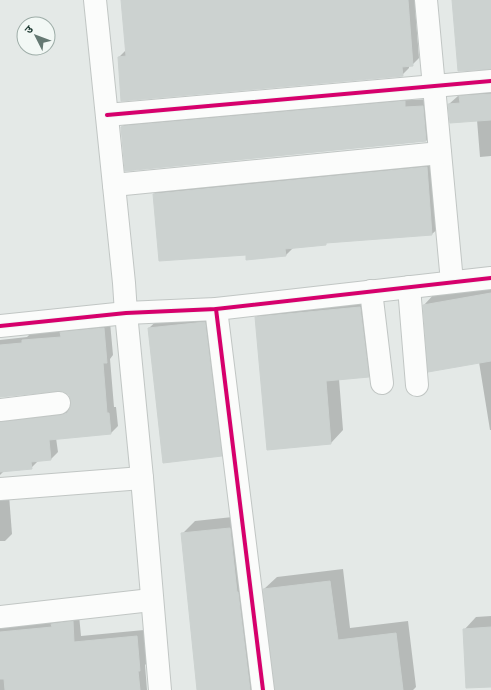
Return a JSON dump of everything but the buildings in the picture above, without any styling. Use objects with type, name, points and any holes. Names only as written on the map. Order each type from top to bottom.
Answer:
[{"type":"street","points":[[95,0],[124,283],[160,690]]},
{"type":"street","points":[[426,0],[452,282]]},
{"type":"street","points":[[107,115],[491,81]]},
{"type":"street","points":[[114,185],[440,154]]},
{"type":"street","points":[[0,326],[126,313],[216,309],[491,278]]},
{"type":"street","points":[[409,287],[417,385]]},
{"type":"street","points":[[371,291],[382,383]]},
{"type":"street","points":[[216,309],[263,690]]},
{"type":"street","points":[[0,410],[59,403]]},
{"type":"street","points":[[0,489],[142,478]]},
{"type":"street","points":[[0,617],[151,600]]},
{"type":"cycle path","points":[[107,115],[491,81]]},
{"type":"cycle path","points":[[0,326],[126,313],[216,309],[491,278]]},
{"type":"cycle path","points":[[216,309],[263,690]]}]
